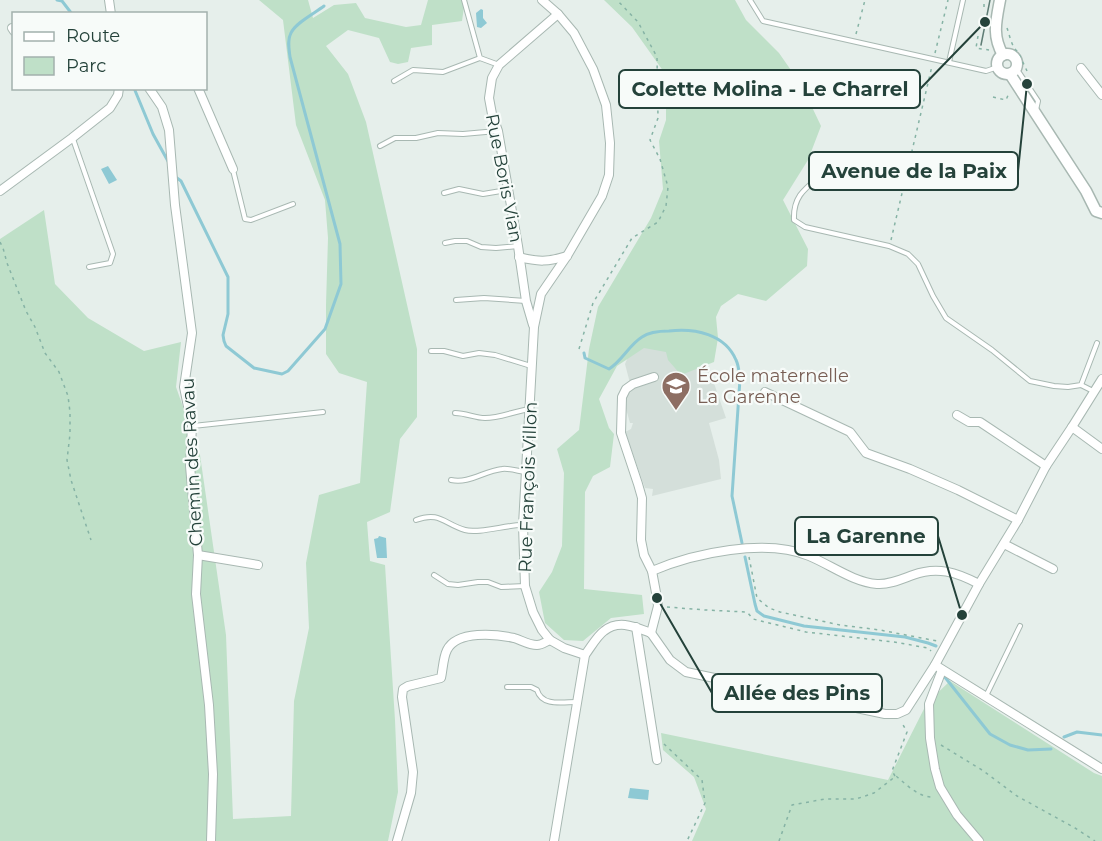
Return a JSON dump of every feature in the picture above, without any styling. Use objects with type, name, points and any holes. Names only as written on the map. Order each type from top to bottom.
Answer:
[{"type":"street","name":"Rue François Villon","points":[[542,0],[574,33],[593,69],[606,105],[610,143],[609,175],[602,196],[567,256],[541,294],[534,327],[523,525],[525,586],[533,612],[550,640]]},
{"type":"street","points":[[1000,2],[995,27],[998,47],[1003,55]]},
{"type":"street","points":[[499,65],[558,14]]},
{"type":"street","points":[[1016,72],[1002,73],[998,67],[999,59],[1009,54],[1015,58],[1016,72],[1035,113],[1086,191],[1096,211],[1102,213]]},
{"type":"street","name":"Rue Boris Vian","points":[[499,65],[492,78],[489,98],[498,131],[526,301]]},
{"type":"street","points":[[1081,68],[1102,95]]},
{"type":"street","points":[[0,191],[110,108],[119,90]]},
{"type":"street","name":"Chemin des Ravau","points":[[150,90],[162,107],[169,130],[175,205],[192,333],[184,387],[192,426],[190,466],[198,555],[196,594],[209,705],[213,774],[211,841]]},
{"type":"street","points":[[199,90],[233,169]]},
{"type":"street","points":[[1086,191],[1102,205]]},
{"type":"street","points":[[519,256],[534,261],[567,256]]},
{"type":"street","name":"Rue François Villon","points":[[526,301],[534,327]]},
{"type":"street","points":[[651,633],[658,606],[652,571],[644,555],[641,540],[642,498],[621,433],[622,397],[626,388],[654,377]]},
{"type":"street","points":[[978,841],[957,815],[940,787],[935,769],[930,738],[929,705],[939,664],[962,615],[1018,520],[1046,466],[1102,379]]},
{"type":"street","points":[[765,392],[849,432],[866,453],[958,490],[1018,520]]},
{"type":"street","points":[[957,415],[969,422],[980,422],[1046,466]]},
{"type":"street","points":[[1072,427],[1102,449]]},
{"type":"street","points":[[1004,544],[1053,569]]},
{"type":"street","points":[[652,571],[693,556],[763,548],[786,549],[808,555],[857,579],[878,584],[893,582],[932,570],[945,571],[979,584]]},
{"type":"street","points":[[198,555],[258,565]]},
{"type":"street","points":[[554,841],[585,655],[603,631],[616,625],[636,627],[651,633],[670,660],[686,672],[885,714],[897,714],[906,710],[939,664]]},
{"type":"street","points":[[636,627],[657,760]]},
{"type":"street","points":[[397,841],[411,793],[414,772],[402,697],[403,689],[441,678],[446,651],[452,642],[471,636],[489,634],[513,638],[534,645],[550,640],[564,648],[585,655]]},
{"type":"street","points":[[939,664],[986,697],[1102,769]]},
{"type":"lane","points":[[465,0],[480,58]]},
{"type":"lane","points":[[750,0],[763,21],[986,71],[998,67]]},
{"type":"lane","points":[[949,62],[963,0]]},
{"type":"lane","points":[[394,81],[413,70],[442,72],[480,58],[499,65]]},
{"type":"lane","points":[[380,146],[395,138],[416,138],[438,133],[463,134],[498,131]]},
{"type":"lane","points":[[72,138],[113,254],[110,263],[89,267]]},
{"type":"lane","points":[[233,169],[245,219],[251,220],[293,204]]},
{"type":"lane","points":[[819,177],[802,191],[794,209],[794,220],[805,227],[889,246],[908,254],[918,264],[946,318],[992,350],[1030,381],[1054,386],[1081,385],[1094,391]]},
{"type":"lane","points":[[444,193],[459,189],[483,194],[507,190]]},
{"type":"lane","points":[[445,243],[467,241],[481,247],[518,246]]},
{"type":"lane","points":[[456,300],[484,298],[526,301]]},
{"type":"lane","points":[[1081,385],[1096,343]]},
{"type":"lane","points":[[431,351],[444,351],[463,356],[479,353],[495,355],[531,366]]},
{"type":"lane","points":[[455,413],[496,418],[530,409]]},
{"type":"lane","points":[[192,426],[323,412]]},
{"type":"lane","points":[[451,480],[458,482],[503,469],[525,472]]},
{"type":"lane","points":[[416,520],[426,516],[437,518],[466,531],[523,525]]},
{"type":"lane","points":[[434,575],[448,584],[488,582],[501,587],[525,586]]},
{"type":"lane","points":[[986,697],[1020,626]]},
{"type":"lane","points":[[507,687],[531,687],[537,690],[539,696],[545,701],[578,702]]},
{"type":"path","points":[[579,349],[593,303],[632,238],[658,222],[666,206],[668,187],[660,159],[650,140],[658,117],[657,57],[638,22],[617,0]]},
{"type":"path","points":[[855,41],[865,0]]},
{"type":"path","points":[[889,246],[948,0]]},
{"type":"path","points":[[984,7],[985,0],[1000,2]]},
{"type":"path","points":[[1006,24],[1011,42],[1028,70],[1016,72]]},
{"type":"path","points":[[993,97],[1006,100],[1009,92]]},
{"type":"path","points":[[0,242],[26,311],[45,353],[59,372],[68,396],[70,434],[67,460],[71,480],[91,540]]},
{"type":"path","points":[[747,549],[757,598],[769,608],[832,623],[935,640],[945,647]]},
{"type":"path","points":[[658,606],[747,612],[753,619],[806,632],[928,648],[939,664]]},
{"type":"path","points":[[897,714],[907,732],[892,771],[920,794],[927,797],[946,796]]},
{"type":"path","points":[[652,733],[702,780],[705,803],[687,841]]},
{"type":"path","points":[[930,738],[982,770],[1017,796],[1095,841]]},
{"type":"path","points":[[779,841],[792,805],[825,799],[856,799],[874,793],[896,776]]},
{"type":"shaded area","name":"École maternelle La Garenne","points":[[698,337],[726,418],[709,423],[719,460],[721,479],[652,496],[653,489],[645,488],[625,432],[631,429],[633,423],[630,423],[619,393],[630,383],[625,364],[633,346]]},
{"type":"green space","points":[[259,0],[308,0],[313,18],[334,5],[356,3],[365,18],[406,27],[421,25],[428,0],[465,0],[462,21],[432,25],[432,45],[411,48],[408,62],[398,64],[390,62],[379,38],[348,30],[326,46],[348,74],[366,122],[417,349],[417,417],[400,439],[390,512],[367,522],[370,561],[385,565],[398,792],[388,841],[0,841],[0,239],[44,210],[55,284],[88,318],[144,351],[181,342],[176,387],[200,455],[226,635],[233,819],[291,816],[294,701],[309,628],[306,563],[319,495],[360,483],[367,382],[339,373],[326,354],[328,238],[325,200],[296,125],[283,20]]},
{"type":"green space","points":[[604,0],[735,0],[746,20],[779,53],[802,86],[821,126],[808,160],[783,200],[808,249],[807,266],[766,301],[738,294],[721,306],[716,317],[718,338],[714,362],[681,375],[668,360],[666,352],[644,348],[617,366],[599,399],[609,428],[614,434],[610,467],[593,476],[585,492],[584,589],[642,595],[644,614],[611,618],[583,641],[564,640],[545,623],[539,592],[552,572],[562,546],[564,473],[557,449],[579,430],[589,349],[598,307],[651,218],[663,189],[659,141],[666,120],[666,75],[632,27]]},
{"type":"green space","points":[[950,681],[1102,776],[1102,841],[692,841],[706,809],[694,777],[663,750],[661,733],[888,780],[927,703]]},
{"type":"water","points":[[481,9],[487,23],[481,28],[477,27],[476,13]]},
{"type":"water","points":[[108,166],[117,180],[109,184],[101,169]]},
{"type":"water","points":[[379,536],[386,538],[387,558],[377,558],[374,539]]},
{"type":"water","points":[[630,788],[649,790],[648,800],[628,798]]},
{"type":"waterway","points":[[57,0],[62,1],[70,12]]},
{"type":"waterway","points":[[177,178],[181,181],[228,277],[228,314],[223,335],[226,346],[254,368],[282,374],[288,371],[325,329],[341,284],[340,244],[290,57],[289,45],[293,29],[324,6]]},
{"type":"waterway","points":[[135,90],[153,134],[169,163]]},
{"type":"waterway","points":[[584,353],[585,358],[609,369],[637,340],[645,335],[679,330],[708,335],[725,344],[731,351],[737,362],[740,379],[732,496],[742,543]]},
{"type":"waterway","points":[[745,557],[757,611],[764,616],[804,626],[905,637],[936,646]]},
{"type":"waterway","points":[[944,676],[990,734],[1010,745],[1028,750],[1051,749]]},
{"type":"waterway","points":[[1064,737],[1077,732],[1102,735]]},
{"type":"tram line","points":[[981,45],[990,0]]},
{"type":"place","name":"Colette Molina - Le Charrel","points":[[985,22]]},
{"type":"place","name":"Avenue de la Paix","points":[[1027,84]]},
{"type":"place","name":"École maternelle La Garenne","points":[[676,412]]},
{"type":"place","name":"Allée des Pins","points":[[657,598]]},
{"type":"place","name":"La Garenne","points":[[962,615]]}]
